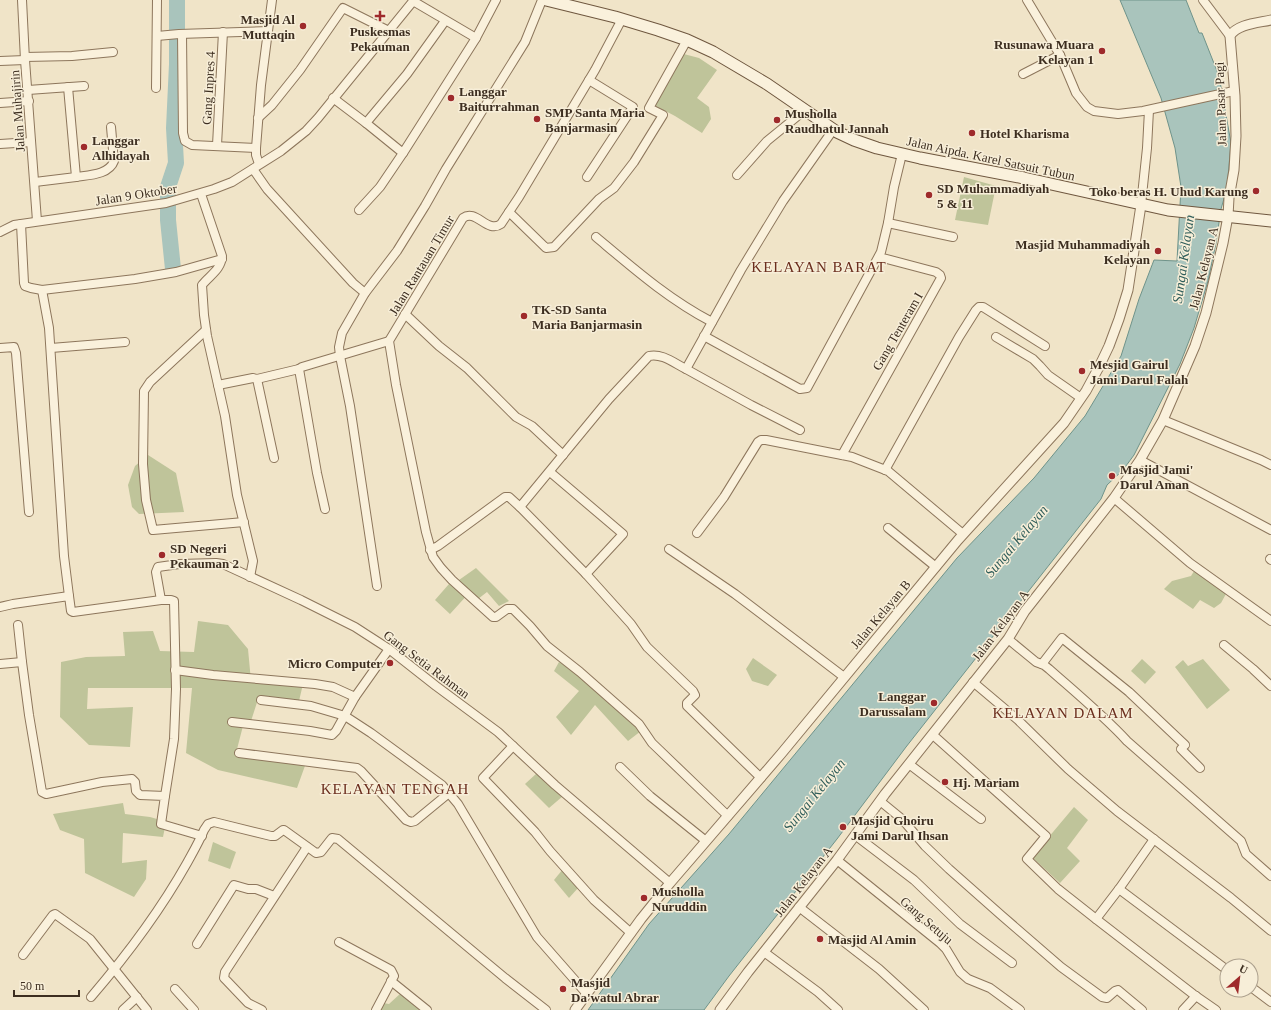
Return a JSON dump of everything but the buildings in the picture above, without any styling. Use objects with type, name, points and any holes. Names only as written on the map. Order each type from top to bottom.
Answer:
[{"type":"main road","name":"Jalan Aipda. Karel Satsuit Tubun","points":[[546,0],[622,19],[687,40],[713,52],[744,70],[833,130],[854,140],[877,148],[1024,178],[1141,205],[1213,216],[1228,216],[1271,221]]},
{"type":"street","name":"Jalan Muhajirin","points":[[22,0],[37,221]]},
{"type":"street","points":[[156,88],[157,0]]},
{"type":"street","points":[[272,0],[258,118],[256,166],[267,188],[284,208],[343,272],[365,292]]},
{"type":"street","points":[[359,210],[380,187],[403,153],[476,38],[496,0]]},
{"type":"street","points":[[377,586],[350,406],[340,356],[339,347],[342,333],[365,292],[397,251],[426,206],[446,169],[525,42],[542,0]]},
{"type":"street","points":[[1027,0],[1060,55],[1076,93],[1087,107],[1094,111],[1118,114],[1149,110],[1232,92]]},
{"type":"street","points":[[1204,0],[1230,36],[1233,31],[1240,28],[1271,20]]},
{"type":"street","points":[[414,1],[445,21],[476,38]]},
{"type":"street","name":"Jalan 9 Oktober","points":[[0,232],[14,225],[37,221],[170,203],[232,182],[281,151],[318,118],[414,1]]},
{"type":"street","points":[[258,118],[272,104],[300,70],[343,8],[389,31]]},
{"type":"street","name":"Jalan Rantauan Timur","points":[[389,341],[463,218],[467,215],[471,215],[494,227],[501,224],[519,197],[589,80],[622,19]]},
{"type":"street","points":[[366,123],[407,74],[445,21]]},
{"type":"street","points":[[156,36],[268,31]]},
{"type":"street","name":"Gang Inpres 4","points":[[217,145],[222,32]]},
{"type":"street","points":[[180,34],[185,141],[192,145],[256,148]]},
{"type":"street","name":"Jalan Pasar Pagi","points":[[1228,216],[1236,136],[1232,92],[1230,36]]},
{"type":"street","points":[[509,212],[546,248],[554,247],[599,199],[614,188],[634,162],[663,115],[649,108],[687,40]]},
{"type":"street","points":[[0,61],[113,52]]},
{"type":"street","points":[[1023,74],[1060,55]]},
{"type":"street","points":[[587,177],[633,107],[589,80]]},
{"type":"street","points":[[28,90],[84,86]]},
{"type":"street","points":[[68,87],[76,177]]},
{"type":"street","points":[[334,98],[403,153]]},
{"type":"street","points":[[0,102],[29,101]]},
{"type":"street","points":[[736,175],[767,141],[805,110]]},
{"type":"street","points":[[1141,205],[1149,110]]},
{"type":"street","points":[[34,182],[96,174],[111,166],[114,161],[111,127]]},
{"type":"street","points":[[686,369],[783,201],[833,130]]},
{"type":"street","points":[[0,144],[31,142]]},
{"type":"street","points":[[704,336],[800,389],[807,388],[879,257],[888,223],[894,187],[902,154]]},
{"type":"street","points":[[200,194],[222,253],[222,259],[215,274],[202,285],[206,330],[225,416],[238,495],[253,561],[250,577]]},
{"type":"street","name":"Jalan Kelayan B","points":[[575,1010],[670,882],[761,778],[964,534],[1064,423],[1081,398],[1110,346],[1128,290],[1141,205]]},
{"type":"street","name":"Jalan Kelayan A","points":[[720,1010],[837,860],[880,801],[1008,639],[1025,611],[1114,498],[1140,460],[1162,420],[1189,361],[1202,326],[1228,216]]},
{"type":"street","points":[[888,223],[953,237]]},
{"type":"street","points":[[22,224],[24,283],[27,287],[42,290],[135,279],[173,272],[222,259]]},
{"type":"street","points":[[596,237],[659,290],[712,322]]},
{"type":"street","name":"Gang Tenteram I","points":[[842,455],[941,278],[936,272],[879,257]]},
{"type":"street","points":[[42,290],[51,348],[64,556],[71,611],[74,612],[160,600],[171,600],[175,603],[176,689],[174,739],[161,824],[202,836]]},
{"type":"street","points":[[885,470],[959,337],[979,307],[984,307],[1045,346]]},
{"type":"street","points":[[405,314],[439,346],[467,368],[516,416],[532,426],[563,455]]},
{"type":"street","points":[[206,330],[150,382],[144,391],[143,464],[146,500],[153,530],[244,522]]},
{"type":"street","points":[[996,337],[1033,359],[1048,375],[1081,398]]},
{"type":"street","points":[[218,386],[299,369],[389,341],[396,385],[430,550],[433,557],[441,568],[493,617],[496,617],[507,609],[512,610],[547,646],[580,672],[639,724],[652,743],[728,816]]},
{"type":"street","points":[[51,348],[125,342]]},
{"type":"street","points":[[0,348],[14,347],[16,353],[29,512]]},
{"type":"street","points":[[520,507],[613,395],[649,356],[662,356],[800,430]]},
{"type":"street","points":[[299,369],[317,473],[325,509]]},
{"type":"street","points":[[257,379],[274,458]]},
{"type":"street","points":[[1162,420],[1261,460],[1271,466]]},
{"type":"street","points":[[697,533],[724,497],[758,442],[761,440],[842,455],[863,461],[892,473],[964,534]]},
{"type":"street","points":[[1140,460],[1271,530]]},
{"type":"street","points":[[550,472],[623,534],[586,574]]},
{"type":"street","points":[[430,550],[438,546],[505,497],[509,497],[586,574],[631,624],[647,647],[694,692],[695,695],[687,703],[687,706],[761,778]]},
{"type":"street","points":[[1114,498],[1190,562],[1271,621]]},
{"type":"street","points":[[888,528],[936,567]]},
{"type":"street","points":[[669,549],[735,594],[844,677]]},
{"type":"street","name":"Gang Setia Rahman","points":[[160,600],[156,572],[158,567],[216,563],[223,564],[355,627],[389,649],[498,732],[561,790],[670,882]]},
{"type":"street","points":[[0,607],[69,596]]},
{"type":"street","points":[[18,625],[22,662],[42,792],[46,794],[102,782],[130,779],[134,780],[136,791],[140,795],[165,796]]},
{"type":"street","points":[[1042,664],[1062,638],[1129,692],[1145,707],[1185,745],[1180,749],[1200,768]]},
{"type":"street","points":[[1008,639],[1036,662],[1049,669],[1098,714],[1114,726],[1127,741],[1241,841],[1246,854],[1271,876]]},
{"type":"street","points":[[1224,645],[1253,668],[1271,686]]},
{"type":"street","points":[[232,722],[310,731],[331,735],[336,731],[356,697],[389,649]]},
{"type":"street","points":[[0,664],[22,662]]},
{"type":"street","points":[[175,670],[315,684],[333,687],[356,697]]},
{"type":"street","points":[[973,682],[1018,720],[1068,769],[1117,811],[1231,898],[1271,931]]},
{"type":"street","points":[[261,700],[311,706],[345,716],[371,733],[442,785],[458,804],[537,937],[587,994]]},
{"type":"street","points":[[933,735],[1046,836],[1027,859],[1058,889],[1216,1010]]},
{"type":"street","points":[[513,746],[483,778],[535,832],[594,900],[631,933]]},
{"type":"street","points":[[239,753],[357,768],[406,820],[411,822],[415,821],[449,793]]},
{"type":"street","points":[[909,764],[981,819]]},
{"type":"street","points":[[620,767],[650,796],[706,841]]},
{"type":"street","points":[[880,801],[902,819],[925,846],[949,869],[1061,967],[1102,997],[1107,998],[1118,990],[1142,1010]]},
{"type":"street","points":[[91,997],[115,969],[161,907],[208,824],[214,822],[271,836],[275,836],[284,830],[315,853],[318,853],[332,838],[338,839],[480,958],[546,1010]]},
{"type":"street","points":[[855,835],[914,880],[960,924],[1012,963]]},
{"type":"street","points":[[1096,919],[1154,839]]},
{"type":"street","points":[[262,1010],[248,1003],[224,978],[224,975],[226,969],[307,847]]},
{"type":"street","name":"Gang Setuju","points":[[837,860],[940,943],[946,949],[960,972],[968,978],[990,988],[1020,1010]]},
{"type":"street","points":[[197,944],[234,885],[248,889],[256,889],[274,896]]},
{"type":"street","points":[[1119,889],[1219,964]]},
{"type":"street","points":[[799,907],[879,969],[924,1010]]},
{"type":"street","points":[[23,955],[55,914],[87,937],[115,969],[147,1010]]},
{"type":"street","points":[[339,942],[391,970],[394,976],[376,1010]]},
{"type":"street","points":[[764,952],[818,992],[838,1010]]},
{"type":"street","points":[[391,981],[427,1010]]},
{"type":"street","points":[[175,989],[194,1010]]},
{"type":"street","points":[[1259,993],[1271,1002]]},
{"type":"street","points":[[1183,1010],[1196,996]]},
{"type":"street","points":[[122,1010],[136,997]]},
{"type":"green space","points":[[680,53],[699,58],[717,70],[697,98],[709,107],[711,119],[702,133],[654,105]]},
{"type":"green space","points":[[964,177],[996,186],[988,225],[955,220]]},
{"type":"green space","points":[[148,455],[176,473],[184,512],[139,514],[132,507],[128,485],[135,466]]},
{"type":"green space","points":[[476,568],[509,601],[499,606],[487,592],[478,599],[469,593],[450,614],[435,600],[449,584],[459,580]]},
{"type":"green space","points":[[1196,568],[1227,592],[1221,603],[1214,608],[1200,600],[1193,609],[1164,589],[1172,581],[1191,576]]},
{"type":"green space","points":[[198,621],[228,625],[248,649],[251,681],[303,684],[299,701],[259,696],[251,721],[244,722],[236,753],[306,763],[297,788],[218,770],[186,753],[192,688],[88,688],[87,709],[133,707],[130,747],[89,745],[60,717],[61,662],[86,657],[125,656],[123,632],[153,631],[160,651],[194,652]]},
{"type":"green space","points":[[753,658],[777,675],[768,686],[752,681],[746,669]]},
{"type":"green space","points":[[1142,659],[1156,672],[1145,684],[1131,671]]},
{"type":"green space","points":[[1203,659],[1230,690],[1207,709],[1175,667],[1183,660],[1188,666]]},
{"type":"green space","points":[[559,662],[572,670],[635,724],[641,731],[628,741],[595,705],[571,735],[556,717],[579,691],[554,671]]},
{"type":"green space","points":[[537,773],[563,796],[549,808],[525,784]]},
{"type":"green space","points":[[123,803],[125,814],[157,819],[159,825],[165,827],[163,837],[123,833],[122,863],[147,860],[146,879],[134,897],[85,873],[84,839],[60,830],[53,814]]},
{"type":"green space","points":[[1074,807],[1088,820],[1067,848],[1080,861],[1060,883],[1032,857]]},
{"type":"green space","points":[[213,842],[236,852],[230,869],[208,861]]},
{"type":"green space","points":[[563,869],[578,888],[569,898],[554,880]]},
{"type":"green space","points":[[401,993],[423,1010],[379,1010],[383,1003],[389,1004]]},
{"type":"water","name":"Sungai Kelayan","points":[[1120,0],[1186,0],[1199,33],[1202,33],[1219,76],[1231,143],[1227,188],[1221,209],[1216,243],[1208,281],[1194,328],[1180,364],[1134,455],[1123,470],[1107,485],[1101,499],[906,747],[837,839],[704,1010],[588,1010],[649,924],[729,834],[957,558],[1034,478],[1085,416],[1121,356],[1139,299],[1154,260],[1177,261],[1181,187],[1175,148],[1161,98]]},
{"type":"waterway","points":[[173,269],[168,220],[168,187],[176,163],[174,128],[177,64],[177,0]]},
{"type":"place","name":"Puskesmas Pekauman","points":[[380,16]]},
{"type":"place","name":"Masjid Al Muttaqin","points":[[303,26]]},
{"type":"place","name":"Rusunawa Muara Kelayan 1","points":[[1102,51]]},
{"type":"place","name":"Langgar Baiturrahman","points":[[451,98]]},
{"type":"place","name":"SMP Santa Maria Banjarmasin","points":[[537,119]]},
{"type":"place","name":"Musholla Raudhatul Jannah","points":[[777,120]]},
{"type":"place","name":"Hotel Kharisma","points":[[972,133]]},
{"type":"place","name":"Langgar Alhidayah","points":[[84,147]]},
{"type":"place","name":"Toko beras H. Uhud Karung","points":[[1256,191]]},
{"type":"place","name":"SD Muhammadiyah 5 & 11","points":[[929,195]]},
{"type":"place","name":"Masjid Muhammadiyah Kelayan","points":[[1158,251]]},
{"type":"place","name":"TK-SD Santa Maria Banjarmasin","points":[[524,316]]},
{"type":"place","name":"Mesjid Gairul Jami Darul Falah","points":[[1082,371]]},
{"type":"place","name":"Masjid Jami' Darul Aman","points":[[1112,476]]},
{"type":"place","name":"SD Negeri Pekauman 2","points":[[162,555]]},
{"type":"place","name":"Micro Computer","points":[[390,663]]},
{"type":"place","name":"Langgar Darussalam","points":[[934,703]]},
{"type":"place","name":"Hj. Mariam","points":[[945,782]]},
{"type":"place","name":"Masjid Ghoiru Jami Darul Ihsan","points":[[843,827]]},
{"type":"place","name":"Musholla Nuruddin","points":[[644,898]]},
{"type":"place","name":"Masjid Al Amin","points":[[820,939]]},
{"type":"place","name":"Masjid Da'watul Abrar","points":[[563,989]]},
{"type":"district","name":"KELAYAN BARAT","points":[[819,267]]},
{"type":"district","name":"KELAYAN DALAM","points":[[1063,713]]},
{"type":"district","name":"KELAYAN TENGAH","points":[[395,789]]}]
